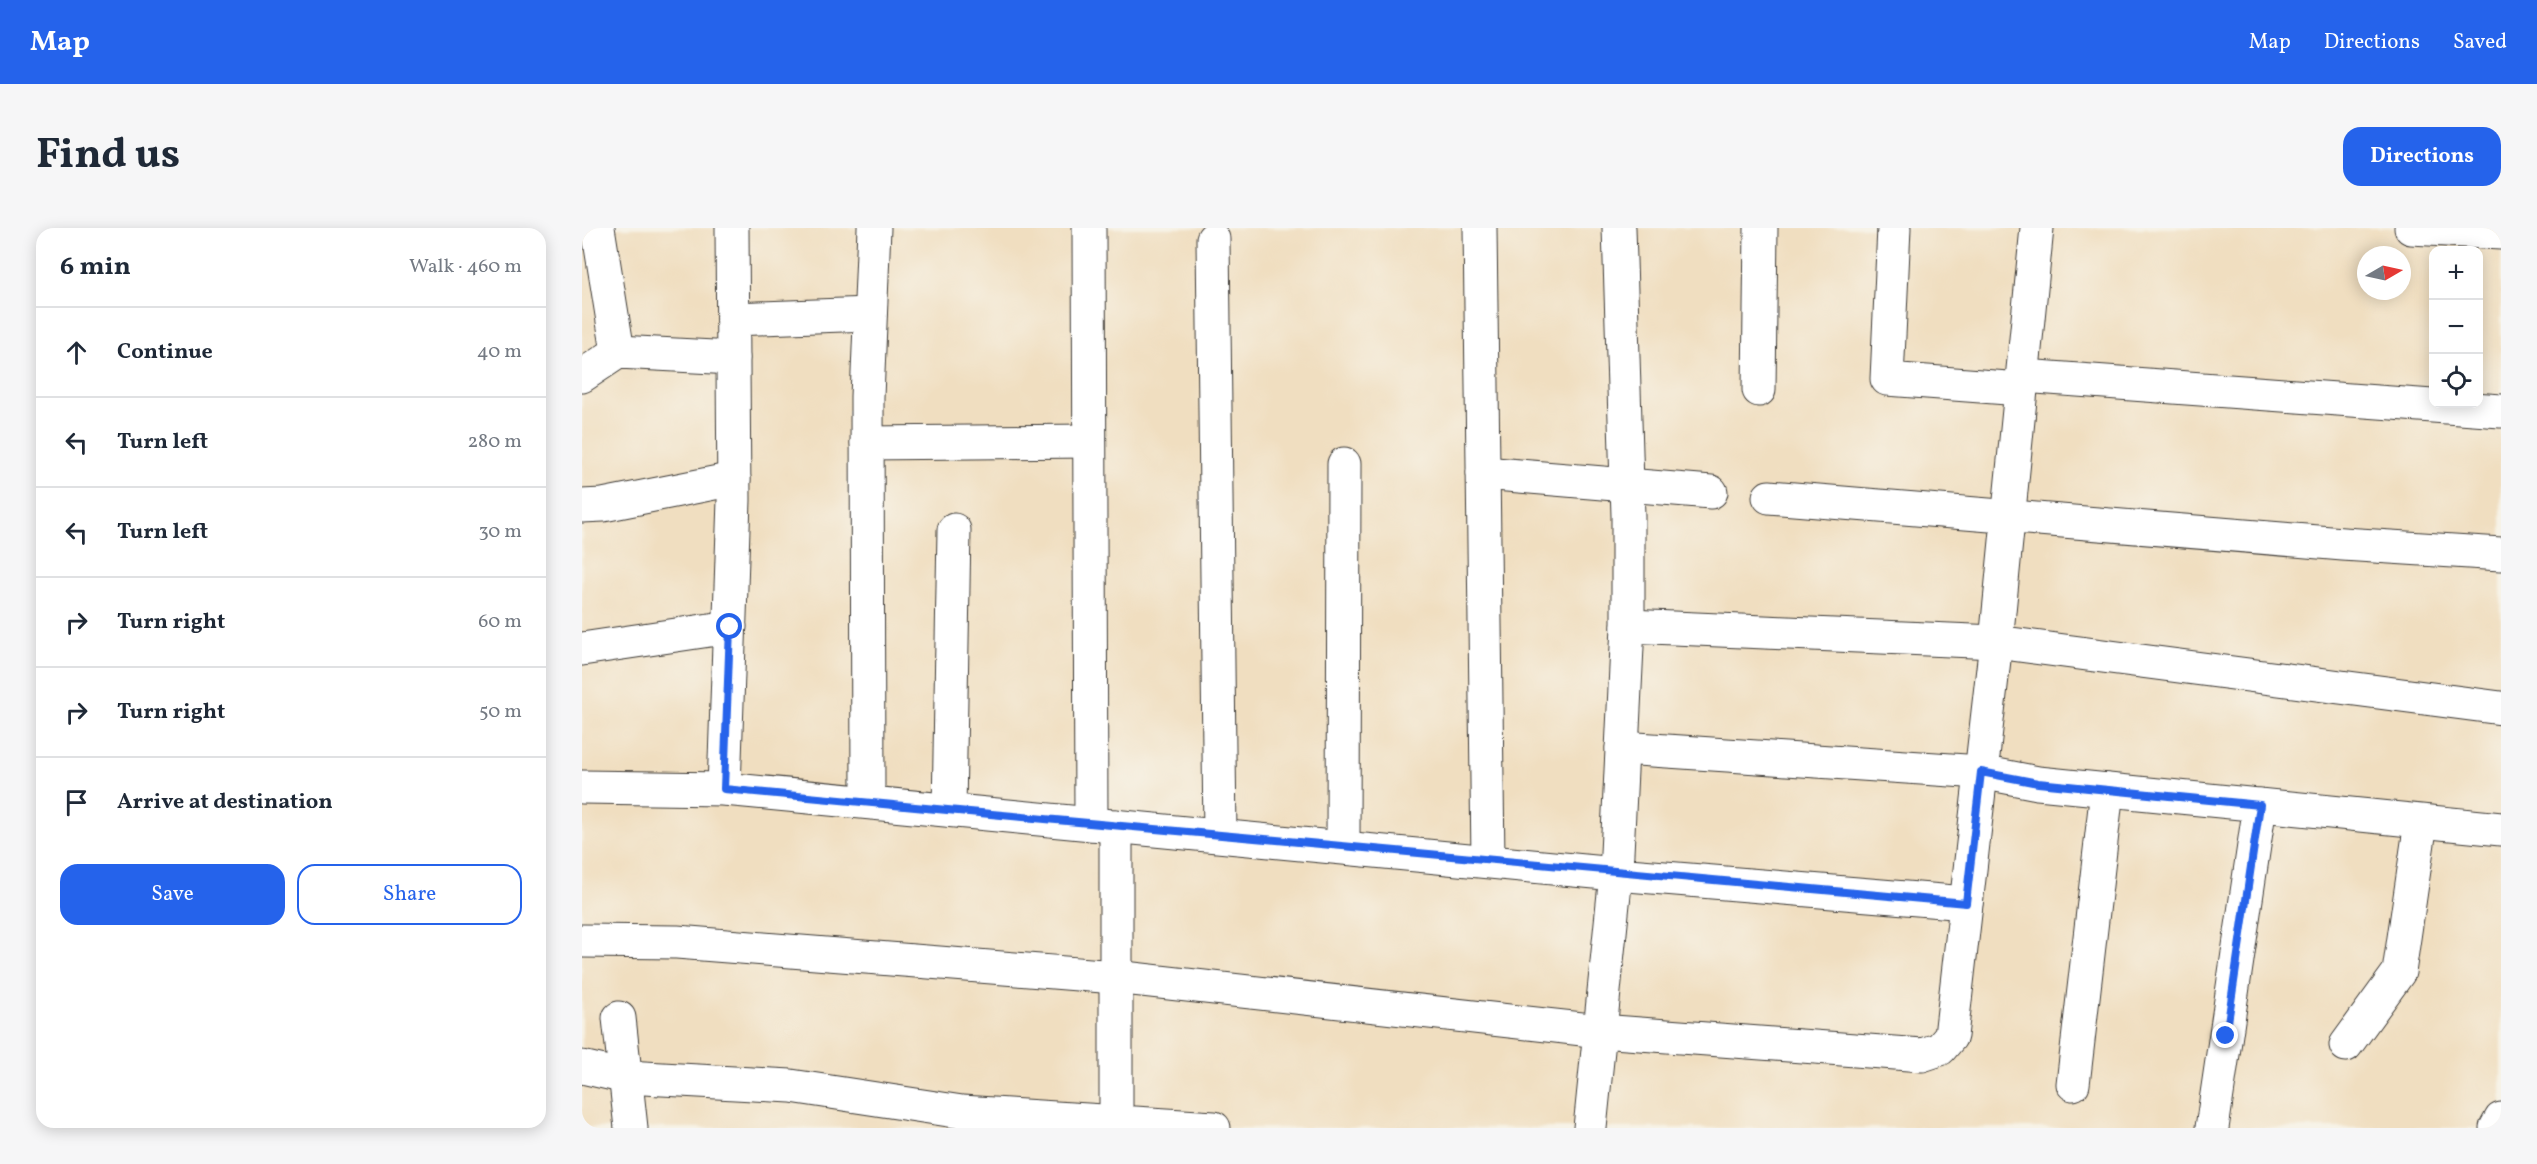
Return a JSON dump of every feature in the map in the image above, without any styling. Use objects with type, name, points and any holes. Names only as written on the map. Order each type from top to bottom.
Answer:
[{"type":"street","points":[[598,228],[618,352]]},
{"type":"street","points":[[724,789],[734,479],[732,228]]},
{"type":"street","points":[[868,802],[867,443],[874,228]]},
{"type":"street","points":[[1089,228],[1089,441],[1104,825],[1115,977],[1117,1126]]},
{"type":"street","points":[[1480,228],[1488,860]]},
{"type":"street","points":[[1590,1128],[1616,874],[1628,626],[1627,486],[1619,228]]},
{"type":"street","points":[[1759,390],[1761,228]]},
{"type":"street","points":[[1894,228],[1887,379],[2022,382],[2501,411]]},
{"type":"street","points":[[582,941],[677,942],[1115,977],[1600,1031],[1922,1055],[1940,1049],[1951,1036],[1996,642],[2037,228]]},
{"type":"street","points":[[2411,228],[2501,233]]},
{"type":"street","points":[[1214,239],[1220,835]]},
{"type":"street","points":[[733,319],[870,314]]},
{"type":"street","points":[[582,376],[618,352],[733,358]]},
{"type":"street","points":[[867,443],[1089,441]]},
{"type":"street","points":[[1342,846],[1344,465]]},
{"type":"street","points":[[1483,473],[1711,492]]},
{"type":"street","points":[[582,507],[603,505],[734,479]]},
{"type":"street","points":[[1769,496],[2343,544],[2501,554]]},
{"type":"street","points":[[949,810],[954,530]]},
{"type":"street","points":[[1628,626],[1996,642],[2501,708]]},
{"type":"street","points":[[582,649],[730,627]]},
{"type":"street","points":[[1622,748],[1981,772],[2038,783],[2501,829]]},
{"type":"street","points":[[582,787],[724,789],[1342,846],[1616,874],[1966,903]]},
{"type":"street","points":[[2073,1084],[2107,790]]},
{"type":"street","points":[[2212,1128],[2260,805]]},
{"type":"street","points":[[2346,1045],[2399,972],[2421,822]]},
{"type":"street","points":[[620,1018],[631,1128]]},
{"type":"street","points":[[582,1067],[626,1077],[791,1086],[962,1112],[1117,1126],[1214,1128]]},
{"type":"street","points":[[2496,1128],[2501,1119]]},
{"type":"route","points":[[730,627],[724,789],[1616,874],[1966,903],[1981,772],[2038,783],[2260,805],[2226,1036]]}]
